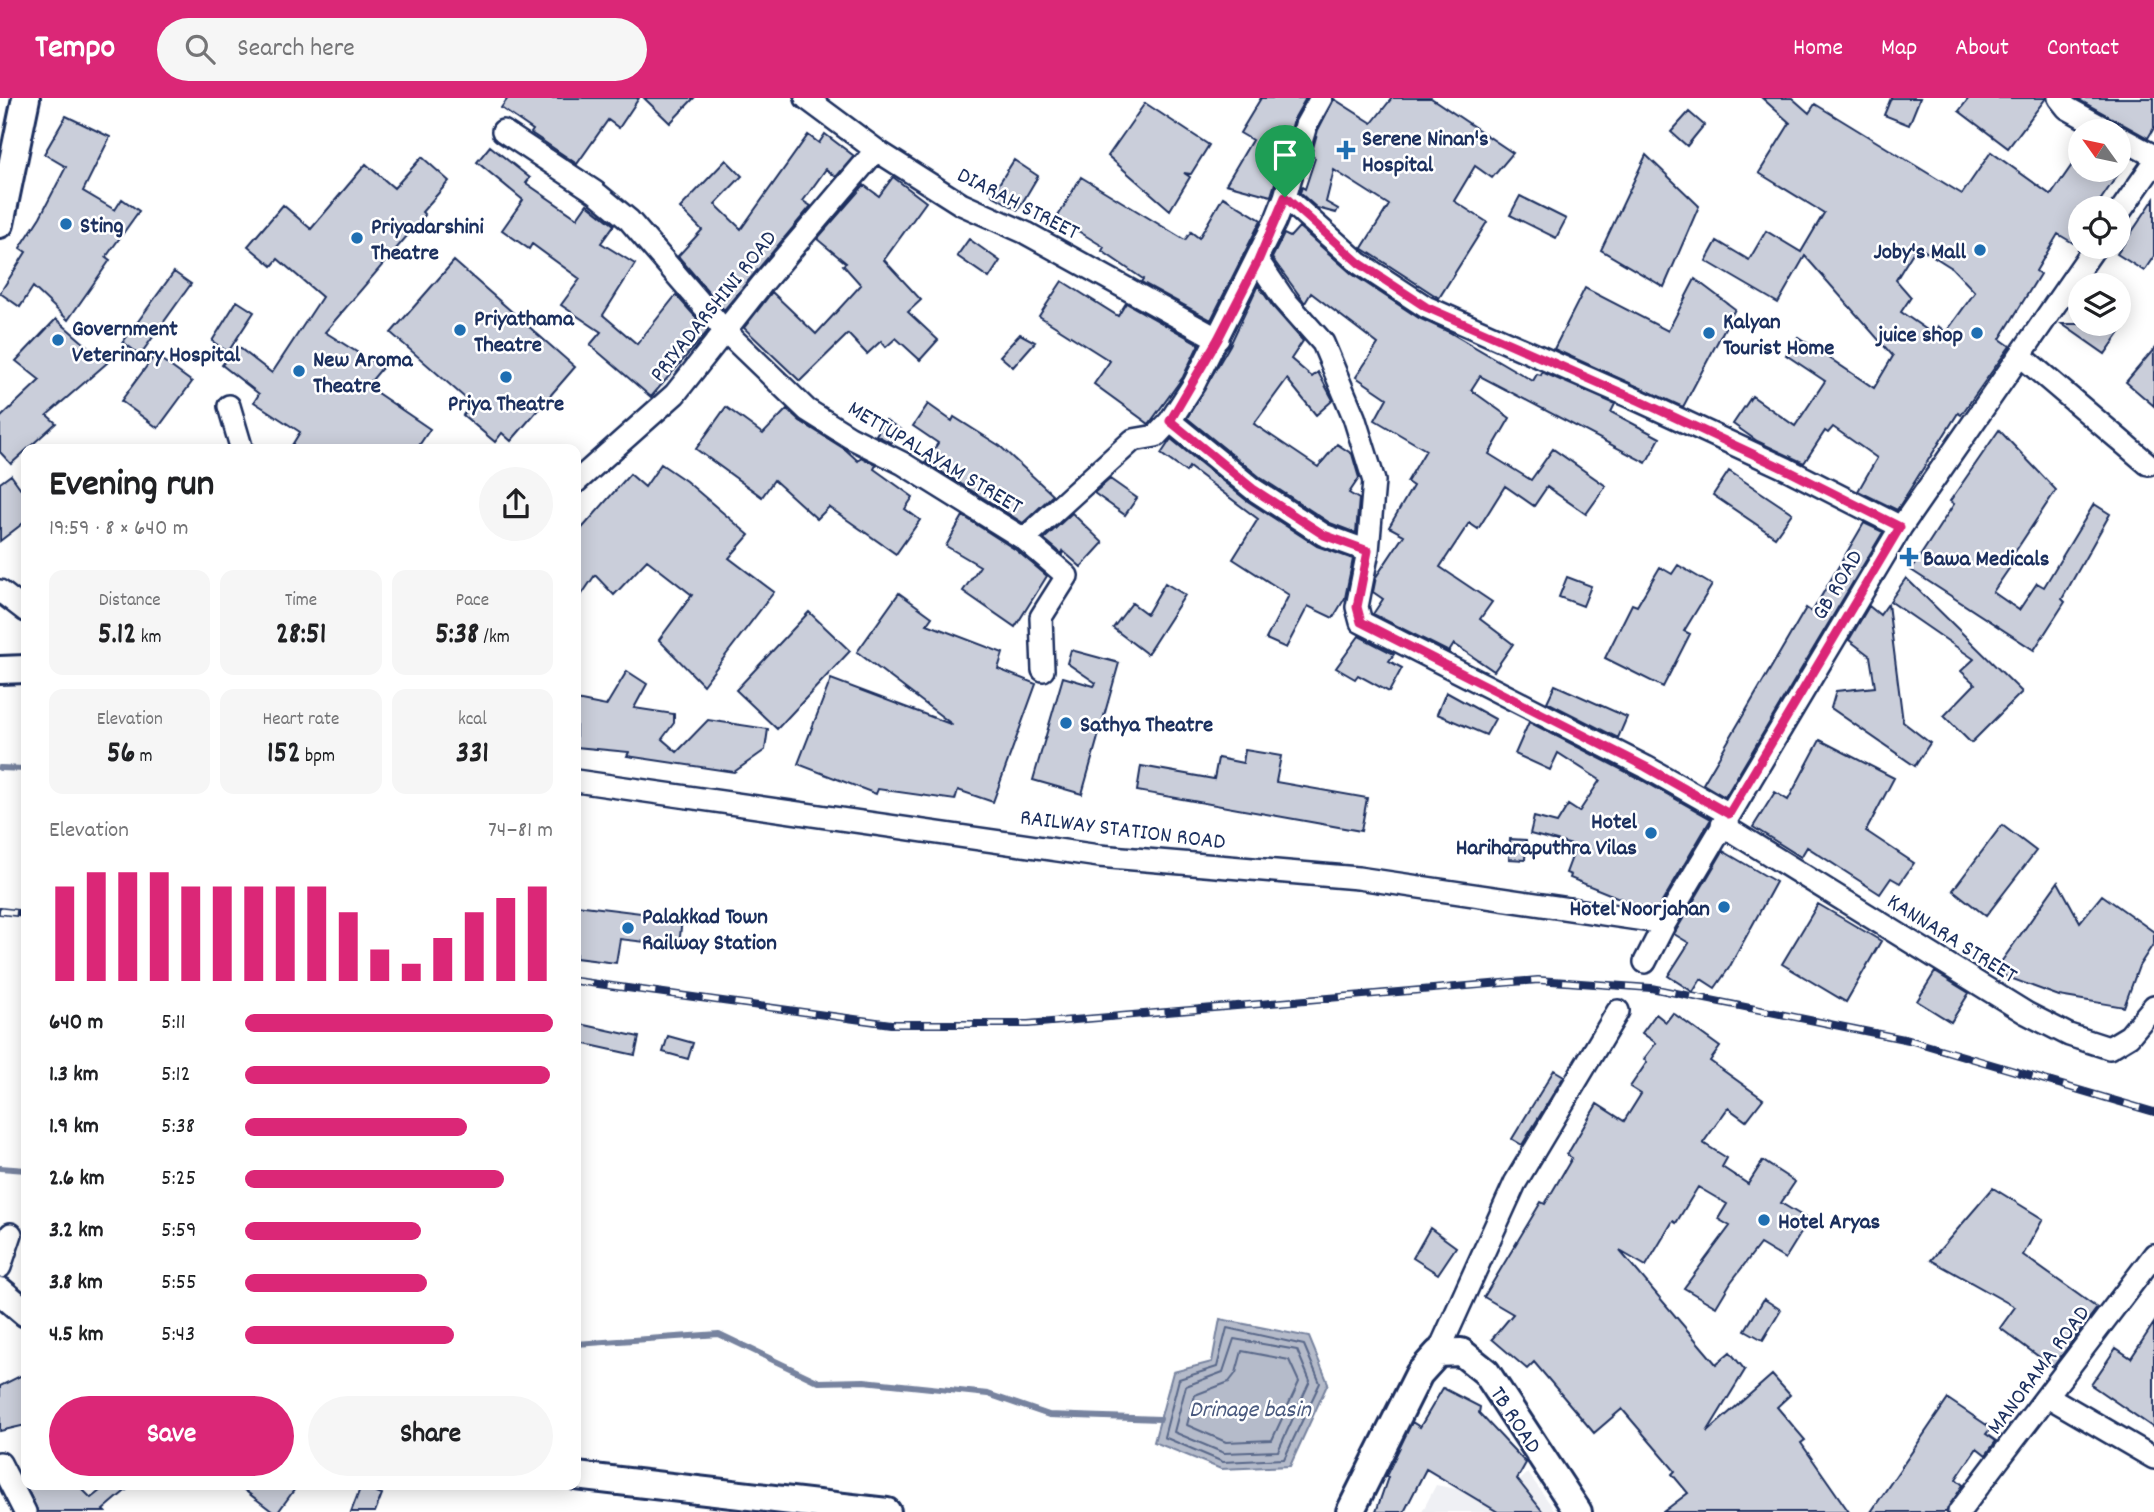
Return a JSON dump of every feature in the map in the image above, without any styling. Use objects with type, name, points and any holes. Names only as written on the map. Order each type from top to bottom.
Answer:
[{"type":"main road","points":[[0,224],[26,98]]},
{"type":"main road","points":[[0,670],[21,668]]},
{"type":"main road","points":[[0,1291],[21,1309]]},
{"type":"main road","name":"TB ROAD","points":[[1438,1353],[1461,1352],[1486,1372],[1578,1512]]},
{"type":"main road","points":[[1350,1512],[1419,1374],[1438,1353]]},
{"type":"main road","points":[[581,1477],[887,1512]]},
{"type":"street","name":"DIARAH STREET","points":[[806,98],[876,150],[961,204],[1026,233],[1218,339]]},
{"type":"street","name":"METTUPALAYAM STREET","points":[[503,131],[595,192],[629,220],[725,331],[807,410],[850,437],[902,463],[1024,540],[1133,440],[1156,436],[1170,421],[1218,339],[1258,261],[1285,197],[1306,125],[1321,98]]},
{"type":"street","points":[[2059,98],[2067,107],[2088,119]]},
{"type":"street","points":[[2132,144],[2154,156]]},
{"type":"street","name":"PRIYADARSHINI ROAD","points":[[581,478],[675,394],[876,150]]},
{"type":"street","points":[[2130,196],[2154,163]]},
{"type":"street","points":[[1285,197],[1359,263],[1426,307],[1652,407],[1900,527]]},
{"type":"street","name":"GB ROAD","points":[[1645,962],[1665,923],[1900,527],[2087,259]]},
{"type":"street","points":[[1258,261],[1283,298],[1322,343],[1354,417],[1374,481],[1368,551],[1357,607],[1361,622],[1646,767],[1726,820]]},
{"type":"street","points":[[2020,355],[2148,464]]},
{"type":"street","points":[[229,406],[240,444]]},
{"type":"street","points":[[1170,421],[1253,489],[1324,535],[1368,551]]},
{"type":"street","points":[[1024,540],[1067,576],[1041,617],[1043,670]]},
{"type":"street","points":[[0,592],[21,607]]},
{"type":"street","name":"RAILWAY STATION ROAD","points":[[581,782],[1099,856],[1358,878],[1665,923]]},
{"type":"street","name":"KANNARA STREET","points":[[1726,820],[1976,983],[2069,1035],[2109,1048],[2129,1036],[2154,1006]]},
{"type":"street","points":[[1438,1353],[1515,1182],[1618,1012]]},
{"type":"street","points":[[0,1267],[12,1234]]},
{"type":"street","name":"MANORAMA ROAD","points":[[1959,1512],[2049,1397],[2154,1255]]},
{"type":"street","points":[[2049,1397],[2154,1458]]},
{"type":"street","points":[[0,1463],[25,1512]]},
{"type":"shaded area","points":[[1528,1473],[1556,1512],[1422,1512],[1436,1485],[1501,1498]]},
{"type":"water","name":"Drinage basin","points":[[1220,1319],[1309,1337],[1328,1383],[1290,1466],[1221,1469],[1154,1442],[1173,1372],[1212,1362]]},
{"type":"building","points":[[508,98],[639,98],[619,128],[608,120],[577,164],[531,133],[533,130],[501,108]]},
{"type":"building","points":[[644,98],[694,98],[670,123]]},
{"type":"building","points":[[1261,98],[1306,98],[1294,119],[1288,141],[1285,139],[1268,167],[1278,173],[1271,196],[1226,184],[1252,140],[1240,133]]},
{"type":"building","points":[[1392,98],[1431,98],[1513,153],[1492,178],[1475,166],[1454,201],[1487,222],[1439,298],[1362,248],[1389,205],[1334,170],[1326,202],[1338,209],[1336,213],[1317,208],[1300,193],[1302,187],[1305,189],[1315,158],[1311,155],[1318,130],[1334,99],[1372,123]]},
{"type":"building","points":[[1762,98],[1792,98],[1809,113],[1815,104],[1962,194],[1991,152],[2051,195],[2068,171],[2068,182],[2113,182],[2103,196],[2068,196],[2068,240],[2058,234],[2036,271],[2040,274],[2000,339],[2010,346],[1961,415],[1958,413],[1897,510],[1858,491],[1877,458],[1833,427],[1828,433],[1825,431],[1804,463],[1757,441],[1733,424],[1752,396],[1795,426],[1825,381],[1786,355],[1798,337],[1874,388],[1893,356],[1805,256],[1778,303],[1706,261],[1717,241],[1749,260],[1766,231],[1801,252],[1824,213],[1759,173],[1790,123]],"holes":[[[1917,246],[1952,268],[1975,292],[1946,332],[1938,326],[1933,334],[1901,312],[1911,297],[1896,280]]]},
{"type":"building","points":[[1891,98],[1920,98],[1909,125],[1884,115]]},
{"type":"building","points":[[1969,98],[2046,98],[2008,148],[1959,111]]},
{"type":"building","points":[[2076,98],[2154,98],[2154,128],[2148,138],[2132,129],[2132,119],[2114,119]]},
{"type":"building","points":[[1145,103],[1209,145],[1191,174],[1184,173],[1190,177],[1170,210],[1108,156]]},
{"type":"building","points":[[1689,112],[1704,125],[1687,146],[1671,132]]},
{"type":"building","points":[[66,116],[110,137],[83,191],[115,210],[122,199],[139,211],[106,257],[110,260],[68,320],[33,287],[20,307],[0,293],[26,252],[20,248],[66,167],[44,154]]},
{"type":"building","points":[[825,134],[854,156],[836,177],[826,169],[803,201],[811,206],[724,310],[678,256],[702,230],[680,208],[726,160],[742,176],[715,204],[741,229],[808,135],[819,143]]},
{"type":"building","points":[[490,146],[530,178],[526,183],[577,218],[587,204],[614,225],[601,243],[635,264],[603,315],[637,344],[676,295],[708,331],[651,397],[590,345],[601,332],[561,305],[580,279],[532,244],[529,249],[502,230],[523,200],[477,162]]},
{"type":"building","points":[[1646,155],[1699,206],[1664,287],[1601,250]]},
{"type":"building","points":[[422,157],[449,181],[422,212],[425,215],[325,332],[382,368],[367,386],[430,429],[420,444],[293,444],[300,432],[254,402],[259,394],[222,365],[237,346],[272,373],[322,297],[278,259],[272,266],[248,246],[283,205],[311,229],[366,164],[394,188]]},
{"type":"building","points":[[1014,160],[1038,176],[1018,210],[992,195]]},
{"type":"building","points":[[893,177],[926,202],[884,260],[921,300],[908,312],[938,340],[920,360],[896,338],[886,347],[881,341],[867,354],[848,334],[800,381],[744,328],[772,292],[816,334],[861,285],[843,265],[846,263],[817,239],[864,185],[879,196]]},
{"type":"building","points":[[1081,177],[1185,240],[1191,232],[1199,238],[1223,197],[1261,220],[1211,320],[1141,282],[1143,279],[1102,251],[1104,247],[1057,218]]},
{"type":"building","points":[[1520,196],[1566,219],[1556,238],[1510,215]]},
{"type":"building","points":[[2154,199],[2154,256],[2144,271],[2125,259],[2131,259],[2131,233]]},
{"type":"building","points":[[1299,227],[1352,274],[1419,318],[1449,332],[1533,381],[1537,374],[1541,375],[1542,372],[1615,404],[1611,412],[1660,438],[1646,463],[1480,376],[1471,390],[1510,418],[1489,454],[1531,480],[1553,449],[1606,486],[1586,514],[1547,487],[1534,506],[1505,486],[1478,529],[1469,523],[1440,567],[1492,602],[1480,619],[1513,644],[1494,671],[1454,644],[1449,652],[1373,614],[1383,599],[1373,592],[1376,577],[1404,535],[1389,527],[1413,486],[1407,482],[1426,450],[1375,420],[1387,398],[1356,377],[1378,344],[1311,293],[1305,303],[1272,258],[1284,234],[1290,237]]},
{"type":"building","points":[[969,239],[1000,261],[989,278],[957,256]]},
{"type":"building","points":[[454,261],[575,367],[511,441],[502,433],[495,442],[463,415],[472,404],[391,333]]},
{"type":"building","points":[[174,272],[191,284],[140,355],[123,342]]},
{"type":"building","points":[[1695,279],[1735,309],[1683,407],[1554,349],[1585,288],[1668,331]]},
{"type":"building","points":[[1062,281],[1118,316],[1126,303],[1199,344],[1183,377],[1149,424],[1094,384],[1110,361],[1039,316]]},
{"type":"building","points":[[1258,285],[1303,341],[1291,359],[1312,377],[1318,372],[1333,400],[1316,415],[1287,379],[1254,424],[1318,467],[1337,444],[1352,454],[1359,478],[1349,493],[1359,499],[1356,533],[1330,523],[1261,478],[1187,418],[1230,345]]},
{"type":"building","points":[[237,301],[254,312],[228,352],[212,341]]},
{"type":"building","points":[[56,319],[107,363],[47,415],[56,423],[33,444],[21,444],[21,455],[11,464],[0,452],[0,418],[40,380],[16,361]]},
{"type":"building","points":[[1020,334],[1035,342],[1013,367],[1000,356]]},
{"type":"building","points":[[2079,336],[2118,336],[2105,354]]},
{"type":"building","points":[[2154,349],[2154,406],[2126,382]]},
{"type":"building","points":[[155,355],[192,382],[158,428],[121,401]]},
{"type":"building","points":[[928,404],[952,421],[954,417],[1000,446],[1053,495],[1023,523],[926,462],[938,443],[913,426]]},
{"type":"building","points":[[726,407],[763,434],[787,409],[858,461],[861,457],[876,465],[874,469],[913,497],[905,509],[920,520],[896,554],[829,507],[817,519],[774,480],[762,497],[696,449]]},
{"type":"building","points":[[886,420],[901,430],[891,443],[876,435]]},
{"type":"building","points":[[1999,430],[2056,490],[2011,558],[2015,560],[1993,592],[2019,610],[2037,583],[2044,587],[2094,504],[2110,514],[2062,599],[2065,602],[2034,650],[1911,570],[1954,504],[1950,501]]},
{"type":"building","points":[[1171,439],[1246,500],[1317,546],[1353,559],[1345,598],[1333,618],[1308,606],[1286,648],[1266,639],[1289,595],[1233,559],[1258,519],[1189,467],[1186,472],[1161,454]]},
{"type":"building","points":[[661,464],[686,481],[749,535],[729,558],[774,592],[703,685],[659,640],[692,595],[647,560],[614,595],[595,575],[581,596],[581,529],[630,474],[645,487]]},
{"type":"building","points":[[1729,471],[1792,513],[1775,537],[1713,495]]},
{"type":"building","points":[[11,475],[21,489],[21,525],[0,541],[0,483]]},
{"type":"building","points":[[1110,479],[1137,498],[1125,515],[1094,493]]},
{"type":"building","points":[[1072,513],[1103,543],[1081,567],[1044,539]]},
{"type":"building","points":[[963,516],[1016,550],[1047,576],[1015,627],[963,591],[980,566],[946,546]]},
{"type":"building","points":[[1864,523],[1883,532],[1725,797],[1703,784],[1806,608],[1812,612]]},
{"type":"building","points":[[1678,565],[1712,585],[1684,631],[1690,634],[1663,687],[1605,658],[1632,604],[1637,606],[1660,567],[1672,574]]},
{"type":"building","points":[[1567,577],[1591,586],[1583,606],[1559,597]]},
{"type":"building","points":[[1906,578],[2022,692],[1971,743],[1944,716],[1975,684],[1961,671],[1974,659],[1890,601]]},
{"type":"building","points":[[1165,583],[1185,595],[1147,654],[1113,628],[1132,603],[1147,614]]},
{"type":"building","points":[[899,593],[932,617],[927,624],[1003,653],[998,669],[1036,684],[993,802],[958,790],[955,800],[878,789],[876,794],[798,764],[831,679],[953,725],[857,652]]},
{"type":"building","points":[[1888,604],[1903,722],[1930,743],[1915,766],[1831,708],[1836,691],[1875,687],[1870,656],[1849,640],[1869,606],[1880,615]]},
{"type":"building","points":[[809,612],[850,651],[777,729],[736,690]]},
{"type":"building","points":[[1359,636],[1394,654],[1389,661],[1402,668],[1389,692],[1358,675],[1355,679],[1336,668]]},
{"type":"building","points":[[1071,650],[1119,663],[1082,794],[1033,780],[1063,677],[1094,686],[1096,683],[1067,663]]},
{"type":"building","points":[[627,671],[647,684],[634,708],[674,714],[674,723],[662,739],[677,752],[708,720],[768,729],[765,750],[734,772],[627,756],[629,752],[581,747],[581,701],[606,706]]},
{"type":"building","points":[[1555,685],[1627,717],[1618,738],[1547,702]]},
{"type":"building","points":[[1446,692],[1495,719],[1486,735],[1437,714]]},
{"type":"building","points":[[1529,722],[1711,819],[1658,909],[1639,906],[1570,878],[1571,875],[1566,873],[1576,846],[1530,834],[1534,817],[1557,823],[1568,805],[1579,812],[1600,780],[1558,753],[1550,770],[1515,754]]},
{"type":"building","points":[[1820,740],[1894,778],[1866,831],[1914,863],[1900,883],[1891,878],[1880,894],[1807,847],[1801,857],[1753,827],[1775,792],[1788,800]]},
{"type":"building","points":[[1245,750],[1281,756],[1276,782],[1367,798],[1361,831],[1137,791],[1141,766],[1214,779],[1218,758],[1243,763]]},
{"type":"building","points":[[2002,825],[2036,851],[1986,916],[1953,890]]},
{"type":"building","points":[[1510,839],[1526,840],[1525,860],[1509,859]]},
{"type":"building","name":"Hotel Noorjahan","points":[[1723,851],[1776,882],[1729,968],[1715,988],[1701,979],[1693,992],[1668,976],[1689,943],[1674,934]]},
{"type":"building","points":[[2058,882],[2080,922],[2102,895],[2154,932],[2154,943],[2139,966],[2124,1007],[2059,996],[1994,972]]},
{"type":"building","points":[[1818,904],[1881,941],[1846,1002],[1782,964]]},
{"type":"building","name":"Palakkad Town Railway Station","points":[[581,906],[682,918],[679,946],[620,939],[616,963],[581,959]]},
{"type":"building","points":[[1935,972],[1969,993],[1951,1022],[1917,1001]]},
{"type":"building","points":[[1673,1013],[1720,1047],[1710,1061],[1763,1099],[1746,1121],[1728,1108],[1703,1143],[1727,1158],[1722,1167],[1748,1184],[1763,1161],[1795,1182],[1781,1203],[1809,1220],[1785,1259],[1760,1244],[1716,1307],[1684,1288],[1730,1226],[1718,1219],[1727,1204],[1698,1187],[1676,1223],[1673,1221],[1646,1266],[1620,1251],[1716,1364],[1730,1352],[1745,1370],[1707,1432],[1772,1375],[1790,1395],[1777,1407],[1805,1440],[1801,1443],[1849,1512],[1663,1512],[1688,1493],[1672,1474],[1675,1471],[1622,1409],[1594,1433],[1534,1362],[1527,1369],[1492,1339],[1513,1314],[1484,1297],[1541,1202],[1545,1204],[1572,1158],[1567,1155],[1597,1104],[1624,1121],[1641,1094],[1630,1087],[1647,1062],[1644,1059],[1656,1043],[1642,1033],[1656,1014],[1666,1022]]},
{"type":"building","points":[[581,1024],[639,1037],[635,1055],[581,1043]]},
{"type":"building","points":[[668,1036],[693,1043],[688,1059],[663,1052]]},
{"type":"building","points":[[1554,1070],[1564,1076],[1522,1145],[1512,1139]]},
{"type":"building","points":[[1993,1188],[2043,1219],[2023,1255],[2097,1308],[2053,1367],[2000,1328],[2015,1307],[1931,1260]]},
{"type":"building","points":[[1430,1228],[1456,1247],[1438,1274],[1413,1258]]},
{"type":"building","points":[[1764,1299],[1781,1310],[1763,1340],[1745,1330]]},
{"type":"building","points":[[2154,1323],[2154,1428],[2091,1385],[2116,1348],[2131,1358]]},
{"type":"building","points":[[21,1376],[21,1426],[0,1431],[0,1386]]},
{"type":"building","points":[[1443,1388],[1480,1407],[1479,1413],[1526,1463],[1517,1479],[1543,1512],[1498,1512],[1426,1469],[1404,1512],[1376,1512],[1388,1477],[1386,1476],[1412,1422],[1420,1427]]},
{"type":"building","points":[[1948,1399],[1991,1428],[1986,1434],[1996,1441],[1986,1455],[1977,1448],[1956,1479],[1963,1485],[1946,1512],[1871,1512]]},
{"type":"building","points":[[28,1490],[83,1490],[91,1498],[101,1490],[126,1490],[103,1510],[105,1512],[38,1512]]},
{"type":"building","points":[[244,1490],[294,1490],[278,1512],[273,1512]]},
{"type":"building","points":[[359,1490],[372,1490],[382,1494],[375,1512],[351,1512]]},
{"type":"waterway","points":[[0,768],[21,769]]},
{"type":"waterway","points":[[0,1168],[21,1170]]},
{"type":"waterway","points":[[581,1344],[719,1334],[819,1382],[864,1381],[988,1394],[1049,1415],[1160,1419]]},
{"type":"railway","points":[[0,911],[21,913]]},
{"type":"railway","points":[[581,982],[891,1024],[1028,1024],[1538,980],[1651,988],[1909,1040],[2154,1112]]},
{"type":"place","name":"Serene Ninan's Hospital","points":[[1346,150]]},
{"type":"place","name":"Sting","points":[[66,224]]},
{"type":"place","name":"Priyadarshini Theatre","points":[[357,238]]},
{"type":"place","name":"Joby's Mall","points":[[1980,250]]},
{"type":"place","name":"Priyathama Theatre","points":[[460,330]]},
{"type":"place","name":"Kalyan Tourist Home","points":[[1709,333]]},
{"type":"place","name":"juice shop","points":[[1977,333]]},
{"type":"place","name":"Government Veterinary Hospital","points":[[58,340]]},
{"type":"place","name":"New Aroma Theatre","points":[[299,371]]},
{"type":"place","name":"Priya Theatre","points":[[506,377]]},
{"type":"place","name":"Bawa Medicals","points":[[1909,557]]},
{"type":"place","name":"Sathya Theatre","points":[[1066,723]]},
{"type":"place","name":"Hotel Hariharaputhra Vilas","points":[[1651,833]]},
{"type":"place","name":"Hotel Noorjahan","points":[[1724,907]]},
{"type":"place","name":"Palakkad Town Railway Station","points":[[628,928]]},
{"type":"place","name":"Hotel Aryas","points":[[1764,1220]]},
{"type":"route","points":[[1285,197],[1359,263],[1426,307],[1640,401],[1900,527],[1729,814],[1480,680],[1361,622],[1357,607],[1368,551],[1324,535],[1253,489],[1170,421],[1218,339],[1258,261],[1285,197]]}]
